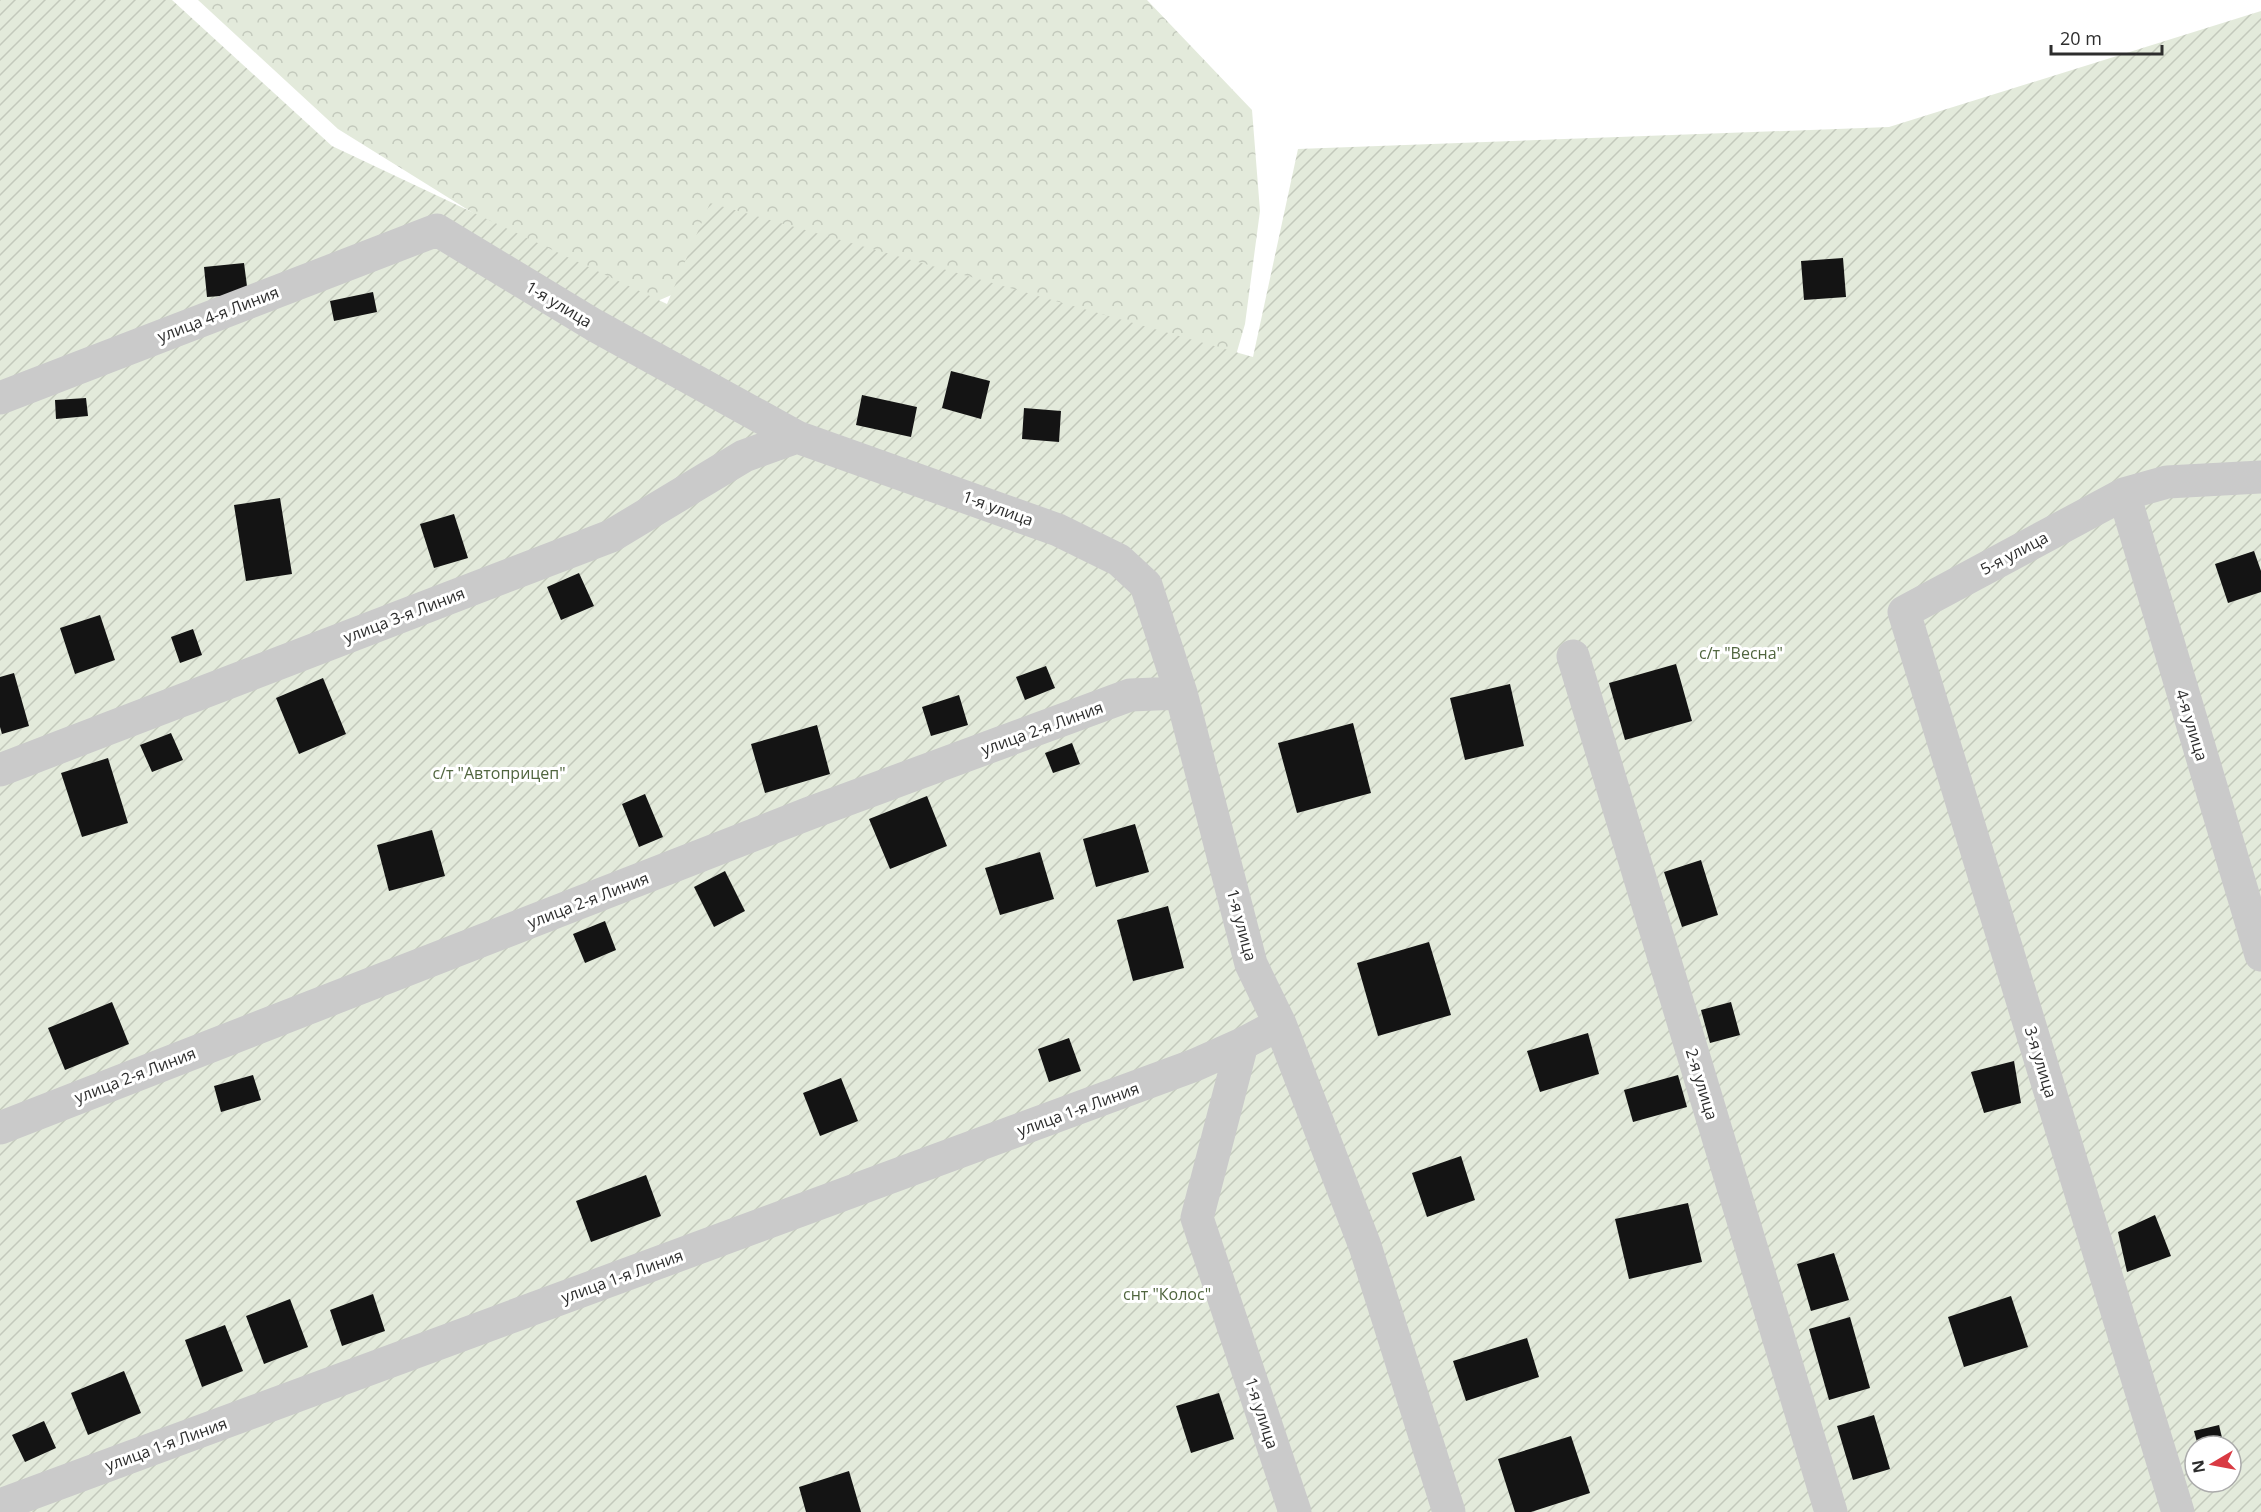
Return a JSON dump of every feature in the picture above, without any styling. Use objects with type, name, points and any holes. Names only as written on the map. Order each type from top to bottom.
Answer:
[{"type":"street","name":"улица 4-я Линия","points":[[0,398],[437,230]]},
{"type":"street","name":"1-я улица","points":[[437,230],[594,325],[797,437],[1058,530],[1119,560],[1146,585],[1181,693],[1251,964],[1280,1024],[1365,1246],[1449,1512]]},
{"type":"street","name":"улица 3-я Линия","points":[[0,770],[611,536],[744,456],[797,437]]},
{"type":"street","name":"5-я улица","points":[[1904,612],[2124,494],[2167,482],[2261,477]]},
{"type":"street","name":"4-я улица","points":[[2124,494],[2261,955]]},
{"type":"street","name":"3-я улица","points":[[1904,612],[2178,1512]]},
{"type":"street","name":"2-я улица","points":[[1573,656],[1831,1512]]},
{"type":"street","name":"улица 2-я Линия","points":[[0,1128],[810,813],[1130,695],[1181,693]]},
{"type":"street","points":[[1242,1044],[1280,1024]]},
{"type":"street","name":"1-я улица","points":[[1242,1044],[1197,1218],[1295,1512]]},
{"type":"street","name":"улица 1-я Линия","points":[[0,1505],[1195,1065],[1242,1044]]},
{"type":"green space","points":[[0,0],[172,0],[332,146],[667,304],[710,203],[1253,357],[1298,149],[1889,127],[2261,11],[2261,1512],[0,1512]]},
{"type":"green space","points":[[198,0],[1147,0],[1252,110],[1260,211],[1245,324],[1192,507],[734,268],[632,312],[338,129]]},
{"type":"building","points":[[1843,258],[1846,297],[1804,300],[1801,261]]},
{"type":"building","points":[[244,263],[248,294],[207,297],[204,267]]},
{"type":"building","points":[[373,292],[377,312],[334,321],[330,301]]},
{"type":"building","points":[[951,371],[990,381],[981,419],[942,408]]},
{"type":"building","points":[[862,395],[917,407],[911,437],[856,425]]},
{"type":"building","points":[[86,398],[88,416],[56,419],[55,400]]},
{"type":"building","points":[[1024,408],[1061,411],[1059,442],[1022,439]]},
{"type":"building","points":[[280,498],[292,574],[246,581],[234,505]]},
{"type":"building","points":[[454,514],[468,558],[434,568],[420,524]]},
{"type":"building","points":[[2254,551],[2261,571],[2261,592],[2228,603],[2215,564]]},
{"type":"building","points":[[579,573],[594,606],[561,620],[547,587]]},
{"type":"building","points":[[100,615],[115,660],[75,674],[60,628]]},
{"type":"building","points":[[193,629],[202,655],[180,663],[171,637]]},
{"type":"building","points":[[1676,664],[1692,721],[1625,740],[1609,683]]},
{"type":"building","points":[[1046,666],[1055,688],[1025,700],[1016,677]]},
{"type":"building","points":[[14,673],[29,726],[2,734],[0,677]]},
{"type":"building","points":[[323,678],[346,734],[299,754],[276,698]]},
{"type":"building","points":[[1510,684],[1524,746],[1465,760],[1450,698]]},
{"type":"building","points":[[959,695],[968,725],[931,736],[922,707]]},
{"type":"building","points":[[1353,723],[1371,793],[1297,813],[1278,743]]},
{"type":"building","points":[[817,725],[830,774],[765,793],[751,744]]},
{"type":"building","points":[[171,733],[183,760],[152,772],[140,745]]},
{"type":"building","points":[[1072,743],[1080,764],[1053,773],[1045,753]]},
{"type":"building","points":[[108,758],[128,823],[82,837],[61,773]]},
{"type":"building","points":[[645,794],[663,837],[639,847],[622,804]]},
{"type":"building","points":[[927,796],[947,846],[890,869],[869,819]]},
{"type":"building","points":[[1135,824],[1149,872],[1096,887],[1083,839]]},
{"type":"building","points":[[432,830],[445,876],[389,891],[377,845]]},
{"type":"building","points":[[1040,852],[1054,899],[1000,915],[985,868]]},
{"type":"building","points":[[1701,860],[1718,915],[1682,927],[1664,872]]},
{"type":"building","points":[[725,871],[745,911],[714,927],[694,887]]},
{"type":"building","points":[[1168,906],[1184,968],[1133,981],[1117,920]]},
{"type":"building","points":[[605,921],[616,950],[585,963],[573,934]]},
{"type":"building","points":[[1429,942],[1451,1015],[1378,1036],[1357,963]]},
{"type":"building","points":[[112,1002],[129,1044],[65,1070],[48,1028]]},
{"type":"building","points":[[1731,1002],[1740,1035],[1710,1043],[1701,1010]]},
{"type":"building","points":[[1588,1033],[1599,1074],[1540,1092],[1527,1051]]},
{"type":"building","points":[[1069,1038],[1081,1071],[1049,1082],[1038,1049]]},
{"type":"building","points":[[2014,1061],[2021,1103],[1984,1113],[1971,1072]]},
{"type":"building","points":[[253,1075],[261,1100],[221,1112],[214,1086]]},
{"type":"building","points":[[1678,1075],[1687,1107],[1633,1122],[1624,1090]]},
{"type":"building","points":[[841,1078],[858,1121],[820,1136],[803,1093]]},
{"type":"building","points":[[1461,1156],[1475,1200],[1427,1217],[1412,1173]]},
{"type":"building","points":[[646,1175],[661,1216],[591,1242],[576,1201]]},
{"type":"building","points":[[1688,1203],[1702,1262],[1629,1279],[1615,1219]]},
{"type":"building","points":[[2155,1215],[2171,1256],[2127,1272],[2118,1232]]},
{"type":"building","points":[[1834,1253],[1849,1300],[1811,1311],[1797,1264]]},
{"type":"building","points":[[373,1294],[385,1331],[342,1346],[330,1310]]},
{"type":"building","points":[[2011,1296],[2028,1347],[1964,1367],[1948,1317]]},
{"type":"building","points":[[290,1299],[308,1347],[264,1364],[246,1316]]},
{"type":"building","points":[[1850,1317],[1870,1388],[1829,1400],[1809,1329]]},
{"type":"building","points":[[225,1325],[243,1371],[202,1387],[185,1340]]},
{"type":"building","points":[[1527,1338],[1539,1377],[1466,1401],[1453,1361]]},
{"type":"building","points":[[124,1371],[141,1413],[88,1435],[71,1393]]},
{"type":"building","points":[[1219,1393],[1234,1439],[1191,1453],[1176,1406]]},
{"type":"building","points":[[1874,1415],[1890,1469],[1853,1480],[1837,1426]]},
{"type":"building","points":[[44,1421],[56,1448],[25,1462],[12,1435]]},
{"type":"building","points":[[2219,1425],[2221,1434],[2195,1434],[2194,1431]]},
{"type":"building","points":[[1571,1436],[1590,1493],[1531,1512],[1515,1512],[1498,1459]]},
{"type":"building","points":[[849,1471],[861,1512],[806,1512],[799,1487]]},
{"type":"park label","name":"с/т \"Весна\"","points":[[1741,653]]},
{"type":"park label","name":"с/т \"Автоприцеп\"","points":[[499,773]]},
{"type":"park label","name":"снт \"Колос\"","points":[[1167,1294]]}]
